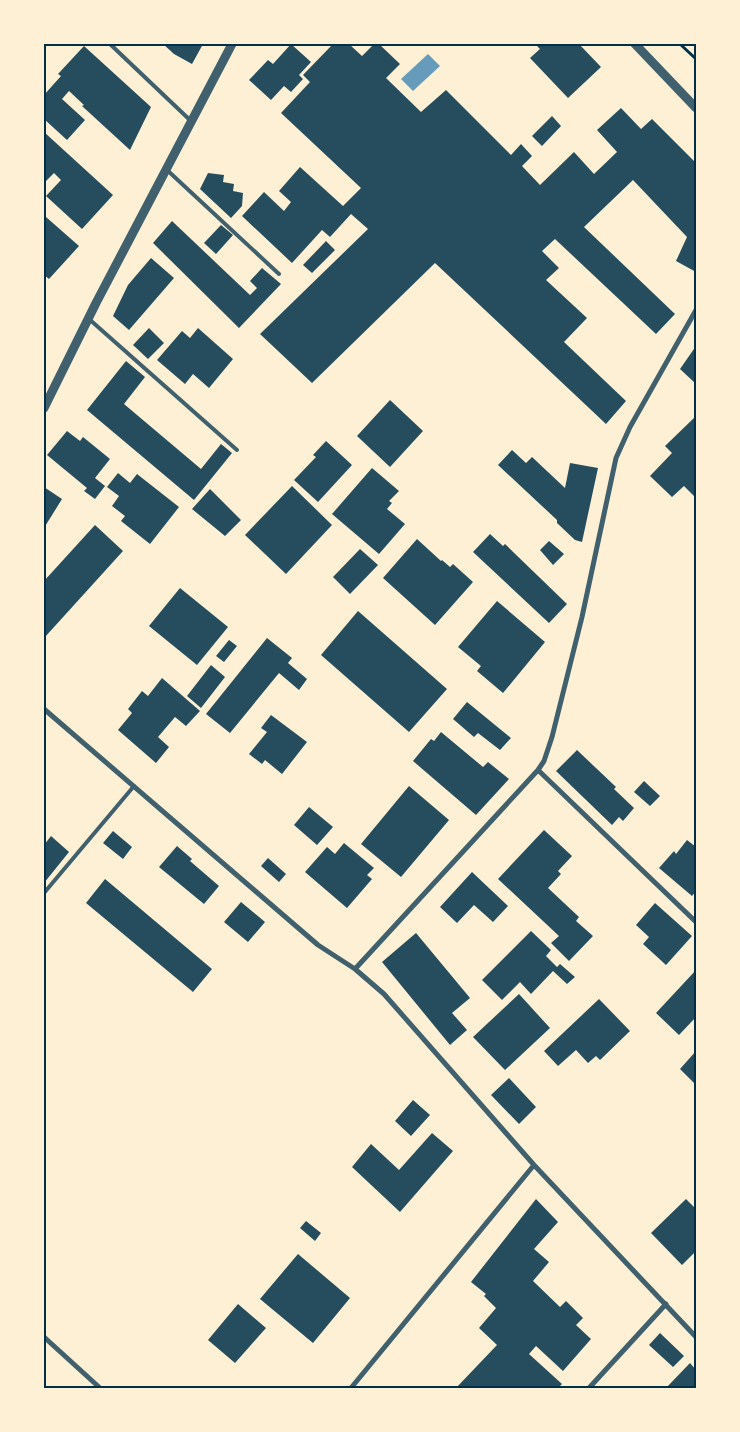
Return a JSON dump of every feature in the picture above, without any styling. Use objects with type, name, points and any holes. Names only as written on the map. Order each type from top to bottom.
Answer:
[{"type":"street","points":[[44,408],[88,318],[232,44]]},
{"type":"street","points":[[635,44],[695,105]]},
{"type":"street","points":[[355,969],[538,770],[544,761],[552,737],[582,617],[616,458],[627,432],[696,310]]},
{"type":"street","points":[[44,709],[318,944],[355,969],[377,987],[395,1005],[534,1165],[696,1337]]},
{"type":"street","points":[[538,770],[696,922]]},
{"type":"street","points":[[351,1388],[534,1165]]},
{"type":"street","points":[[589,1388],[666,1304]]},
{"type":"street","points":[[44,1337],[100,1388]]},
{"type":"lane","points":[[110,44],[192,122]]},
{"type":"lane","points":[[167,169],[278,274]]},
{"type":"lane","points":[[88,318],[237,450]]},
{"type":"lane","points":[[44,893],[134,786]]},
{"type":"path","points":[[680,44],[696,59]]},
{"type":"water","points":[[428,54],[440,66],[413,91],[401,79]]},
{"type":"building","points":[[163,44],[203,44],[192,64],[174,54]]},
{"type":"building","points":[[291,44],[311,62],[299,75],[303,79],[291,92],[284,86],[271,100],[249,80],[268,60],[273,64]]},
{"type":"building","points":[[333,44],[349,44],[362,56],[374,44],[379,44],[400,64],[386,78],[421,112],[446,90],[511,155],[521,144],[532,156],[522,166],[540,185],[574,152],[594,174],[617,152],[597,130],[621,108],[641,129],[652,119],[696,163],[696,272],[676,261],[687,237],[633,180],[584,227],[675,314],[656,334],[555,239],[542,251],[559,268],[546,280],[587,318],[564,342],[626,401],[606,424],[435,263],[312,383],[260,334],[368,229],[351,214],[330,237],[322,230],[292,263],[242,216],[264,192],[284,211],[291,202],[279,191],[300,167],[343,206],[361,188],[281,113],[310,82],[303,75]]},
{"type":"building","points":[[535,44],[579,44],[601,67],[568,98],[530,58],[540,49]]},
{"type":"building","points":[[84,46],[151,107],[130,150],[82,106],[84,105],[69,91],[62,99],[85,120],[67,140],[44,119],[44,95],[61,76],[58,74]]},
{"type":"building","points":[[552,116],[561,126],[542,146],[532,136]]},
{"type":"building","points":[[44,132],[113,195],[82,229],[46,196],[61,180],[54,173],[44,183]]},
{"type":"building","points":[[208,173],[224,175],[223,182],[234,184],[233,191],[243,193],[242,206],[231,218],[200,189]]},
{"type":"building","points":[[46,217],[79,246],[49,279],[44,275],[44,220]]},
{"type":"building","points":[[172,221],[250,295],[257,288],[250,281],[262,268],[281,284],[239,328],[153,243]]},
{"type":"building","points":[[221,225],[233,235],[216,254],[204,243]]},
{"type":"building","points":[[326,241],[335,250],[312,273],[303,265]]},
{"type":"building","points":[[151,258],[174,278],[129,330],[113,316],[128,285]]},
{"type":"building","points":[[149,328],[164,343],[148,359],[133,345]]},
{"type":"building","points":[[198,328],[233,359],[209,388],[193,374],[185,384],[157,360],[182,331],[190,338]]},
{"type":"building","points":[[696,346],[696,384],[680,369]]},
{"type":"building","points":[[126,361],[145,377],[124,404],[201,469],[221,444],[232,453],[194,500],[87,410]]},
{"type":"building","points":[[390,400],[423,431],[390,467],[357,436]]},
{"type":"building","points":[[695,417],[696,498],[684,486],[672,497],[650,476],[672,453],[665,446]]},
{"type":"building","points":[[67,431],[80,441],[83,437],[110,459],[95,478],[105,486],[95,499],[84,491],[87,488],[47,455]]},
{"type":"building","points":[[326,441],[352,465],[318,502],[294,480],[316,457],[313,455]]},
{"type":"building","points":[[512,450],[526,463],[532,457],[565,488],[570,463],[598,468],[582,542],[575,540],[557,523],[557,520],[498,465]]},
{"type":"building","points":[[372,468],[399,491],[389,501],[392,503],[387,509],[405,524],[379,554],[332,514]]},
{"type":"building","points":[[118,473],[130,483],[137,474],[179,507],[150,544],[121,521],[125,516],[112,506],[119,496],[107,487]]},
{"type":"building","points":[[292,486],[332,525],[286,574],[245,535]]},
{"type":"building","points":[[44,487],[62,499],[44,528]]},
{"type":"building","points":[[210,489],[241,520],[225,536],[192,509]]},
{"type":"building","points":[[95,525],[123,551],[45,637],[44,581]]},
{"type":"building","points":[[490,534],[503,546],[505,544],[567,604],[549,623],[473,552]]},
{"type":"building","points":[[417,539],[441,561],[450,567],[453,564],[473,582],[435,625],[383,578]]},
{"type":"building","points":[[549,541],[564,554],[553,565],[540,550]]},
{"type":"building","points":[[360,549],[378,565],[350,594],[333,577]]},
{"type":"building","points":[[180,588],[228,627],[197,665],[149,626]]},
{"type":"building","points":[[497,601],[545,642],[503,693],[477,671],[481,666],[458,647]]},
{"type":"building","points":[[358,611],[447,689],[409,732],[321,655]]},
{"type":"building","points":[[267,638],[292,658],[288,663],[307,679],[299,690],[279,673],[230,733],[206,714]]},
{"type":"building","points":[[229,640],[237,646],[224,662],[216,656]]},
{"type":"building","points":[[211,665],[225,677],[201,708],[187,696]]},
{"type":"building","points":[[162,678],[200,711],[186,726],[175,717],[158,737],[169,747],[156,763],[118,730],[132,713],[128,709],[142,691],[148,696]]},
{"type":"building","points":[[467,702],[511,738],[500,750],[478,733],[474,737],[453,719]]},
{"type":"building","points":[[271,715],[307,742],[282,774],[265,760],[262,764],[249,754],[267,732],[261,728]]},
{"type":"building","points":[[441,732],[483,767],[488,762],[509,779],[476,815],[413,761],[431,739],[434,741]]},
{"type":"building","points":[[577,750],[616,787],[614,789],[634,808],[623,821],[619,817],[612,825],[556,771]]},
{"type":"building","points":[[644,781],[660,796],[650,806],[634,792]]},
{"type":"building","points":[[409,786],[449,820],[401,877],[361,844]]},
{"type":"building","points":[[309,807],[333,827],[317,845],[294,825]]},
{"type":"building","points":[[544,830],[572,856],[558,871],[561,874],[548,888],[579,917],[576,921],[593,936],[569,961],[551,943],[559,936],[498,879]]},
{"type":"building","points":[[113,831],[132,847],[123,859],[103,843]]},
{"type":"building","points":[[51,836],[69,852],[44,883],[44,845]]},
{"type":"building","points":[[687,840],[696,847],[696,891],[692,896],[659,868],[674,851],[676,854]]},
{"type":"building","points":[[344,843],[374,868],[367,875],[372,879],[347,908],[305,872],[327,847],[335,854]]},
{"type":"building","points":[[177,846],[192,859],[190,861],[219,886],[204,904],[159,867]]},
{"type":"building","points":[[268,858],[286,874],[279,882],[261,866]]},
{"type":"building","points":[[472,872],[508,906],[493,922],[474,905],[457,923],[440,907]]},
{"type":"building","points":[[105,879],[212,969],[193,992],[86,903]]},
{"type":"building","points":[[241,902],[265,922],[248,942],[224,922]]},
{"type":"building","points":[[655,903],[692,936],[666,965],[643,944],[649,937],[636,925]]},
{"type":"building","points":[[531,931],[551,950],[546,956],[557,967],[560,964],[575,977],[567,984],[553,971],[531,994],[520,982],[502,1000],[482,980]]},
{"type":"building","points":[[416,933],[470,998],[452,1013],[467,1030],[450,1045],[382,962]]},
{"type":"building","points":[[696,970],[696,1017],[679,1035],[656,1013]]},
{"type":"building","points":[[519,994],[550,1028],[505,1070],[473,1037]]},
{"type":"building","points":[[599,999],[630,1031],[600,1060],[596,1056],[588,1063],[576,1050],[558,1066],[544,1051]]},
{"type":"building","points":[[696,1051],[696,1085],[680,1069]]},
{"type":"building","points":[[509,1078],[536,1107],[519,1124],[491,1095]]},
{"type":"building","points":[[413,1100],[430,1115],[411,1136],[395,1121]]},
{"type":"building","points":[[432,1133],[453,1151],[400,1212],[352,1167],[371,1144],[399,1170]]},
{"type":"building","points":[[536,1199],[558,1222],[534,1249],[549,1262],[533,1281],[560,1307],[566,1301],[583,1318],[576,1325],[591,1339],[563,1371],[536,1346],[529,1354],[562,1384],[558,1388],[456,1388],[497,1345],[479,1328],[496,1308],[484,1296],[486,1294],[471,1282]]},
{"type":"building","points":[[686,1199],[696,1209],[696,1251],[682,1265],[651,1233]]},
{"type":"building","points":[[306,1221],[321,1233],[315,1241],[300,1228]]},
{"type":"building","points":[[298,1254],[350,1298],[313,1343],[260,1299]]},
{"type":"building","points":[[238,1304],[266,1328],[235,1363],[208,1340]]},
{"type":"building","points":[[660,1333],[684,1356],[673,1367],[649,1345]]},
{"type":"building","points":[[690,1363],[696,1370],[696,1388],[666,1388]]}]
